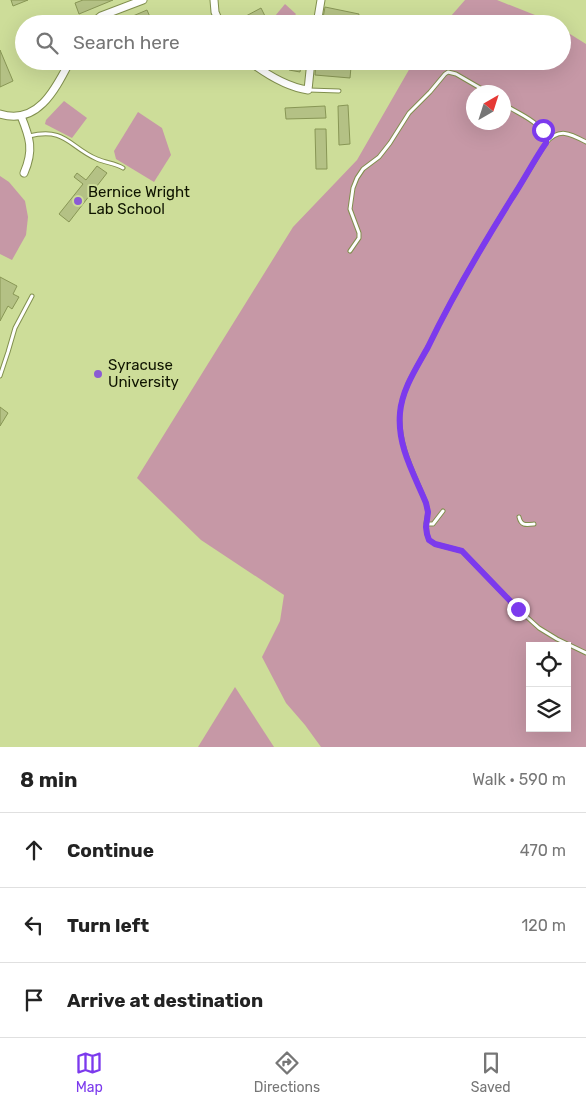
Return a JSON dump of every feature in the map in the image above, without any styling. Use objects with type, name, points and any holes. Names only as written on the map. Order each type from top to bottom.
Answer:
[{"type":"street","points":[[104,15],[143,0]]},
{"type":"street","points":[[214,0],[216,15]]},
{"type":"street","points":[[318,15],[321,0]]},
{"type":"street","points":[[0,114],[14,117],[21,116],[37,108],[47,100],[65,70]]},
{"type":"street","points":[[262,70],[292,86],[308,90],[310,70]]},
{"type":"street","points":[[21,116],[29,137],[30,146],[29,162],[24,174]]},
{"type":"lane","points":[[350,251],[359,238],[350,209],[356,178],[363,168],[379,157],[414,107],[445,74],[448,72],[456,74],[475,85]]},
{"type":"lane","points":[[308,90],[339,91]]},
{"type":"lane","points":[[511,108],[538,124],[543,130],[546,143]]},
{"type":"lane","points":[[586,142],[561,133],[554,135],[546,143],[469,268],[411,379],[400,410],[400,434],[404,451],[426,503],[428,512],[426,523],[429,540],[435,544],[462,551],[534,624],[557,639],[586,653]]},
{"type":"lane","points":[[29,137],[45,134],[59,136],[98,159],[117,164],[123,168]]},
{"type":"lane","points":[[0,376],[15,328],[32,296]]},
{"type":"lane","points":[[426,523],[433,524],[443,511]]},
{"type":"lane","points":[[519,518],[520,522],[524,525],[534,524]]},
{"type":"shaded area","points":[[465,0],[497,0],[535,15],[452,15]]},
{"type":"shaded area","points":[[285,4],[296,14],[295,15],[276,15]]},
{"type":"shaded area","points":[[571,35],[586,44],[586,747],[321,747],[286,703],[262,657],[280,621],[284,595],[201,540],[137,478],[293,227],[357,160],[409,70],[571,70]]},
{"type":"shaded area","points":[[64,101],[87,118],[72,138],[45,124],[46,120]]},
{"type":"shaded area","points":[[138,112],[162,128],[171,155],[154,182],[116,159],[114,151]]},
{"type":"shaded area","points":[[0,176],[9,182],[25,201],[28,217],[26,235],[12,260],[0,254]]},
{"type":"shaded area","points":[[235,687],[274,747],[198,747]]},
{"type":"building","points":[[11,0],[28,0],[13,6]]},
{"type":"building","points":[[83,0],[113,0],[79,14],[75,3]]},
{"type":"building","points":[[325,7],[359,14],[359,15],[324,15]]},
{"type":"building","points":[[261,8],[264,15],[248,15]]},
{"type":"building","points":[[147,10],[149,15],[135,15]]},
{"type":"building","points":[[0,50],[13,81],[0,87]]},
{"type":"building","points":[[315,70],[351,70],[350,78],[315,75]]},
{"type":"building","points":[[348,105],[350,144],[339,145],[338,106]]},
{"type":"building","points":[[325,106],[326,118],[286,119],[285,108]]},
{"type":"building","points":[[315,129],[326,129],[327,169],[316,169]]},
{"type":"building","name":"Bernice Wright Lab School","points":[[97,166],[107,173],[69,222],[59,214],[83,184],[74,177],[77,173],[86,180]]},
{"type":"building","points":[[0,277],[17,286],[13,294],[19,297],[12,309],[8,306],[0,321]]},
{"type":"building","points":[[0,407],[8,413],[0,426]]},
{"type":"place","name":"Bernice Wright Lab School","points":[[78,201]]},
{"type":"place","name":"Syracuse University","points":[[98,374]]},
{"type":"route","points":[[518,609],[462,551],[435,544],[429,540],[426,527],[428,510],[404,451],[400,434],[400,410],[405,392],[469,268],[546,143],[543,130]]}]
